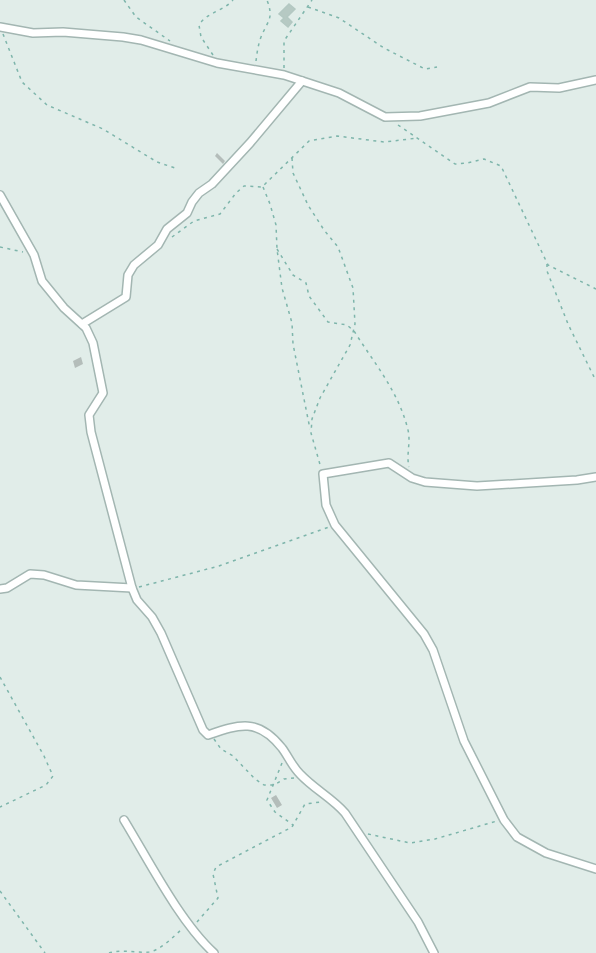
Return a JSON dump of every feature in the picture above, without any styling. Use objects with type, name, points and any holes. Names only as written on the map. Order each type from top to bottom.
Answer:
[{"type":"street","points":[[0,27],[33,33],[63,32],[123,37],[219,63],[284,75],[339,93],[386,117],[420,116],[489,102],[530,87],[559,88],[596,80]]},
{"type":"street","points":[[82,324],[126,297],[130,270],[134,264],[162,240],[167,229],[187,213],[199,193],[212,184],[250,143],[302,81]]},
{"type":"street","points":[[0,195],[34,255],[42,281],[64,308],[86,328],[93,343],[103,393],[89,415],[91,432],[132,588],[137,600],[152,616],[161,633],[203,730],[208,735],[240,725],[251,726],[270,735],[304,778],[333,800],[357,830],[418,922],[434,953]]},
{"type":"street","points":[[596,477],[477,486],[425,482],[412,478],[389,463],[323,474],[326,505],[335,525],[424,634],[433,650],[464,741],[504,820],[517,837],[546,853],[596,869]]},
{"type":"street","points":[[0,589],[7,588],[30,574],[44,575],[76,585],[132,588]]},
{"type":"street","points":[[124,820],[190,925],[214,953]]},
{"type":"path","points":[[124,0],[136,17],[170,41]]},
{"type":"path","points":[[219,63],[201,37],[199,25],[205,18],[228,6],[233,0]]},
{"type":"path","points":[[250,69],[256,61],[261,37],[271,18],[267,0]]},
{"type":"path","points":[[284,75],[284,41],[312,0]]},
{"type":"path","points":[[308,7],[339,18],[384,48],[425,69],[437,67]]},
{"type":"path","points":[[0,27],[21,79],[42,101],[103,129],[157,162],[175,168]]},
{"type":"path","points":[[386,117],[455,164],[467,164],[484,159],[501,166],[547,263],[547,271],[568,324],[596,381]]},
{"type":"path","points":[[162,240],[175,236],[199,219],[220,214],[236,192],[244,186],[262,187],[309,141],[337,136],[384,142],[418,138]]},
{"type":"path","points":[[292,158],[293,173],[308,205],[338,247],[353,288],[354,331],[351,345],[320,398],[312,419],[311,432]]},
{"type":"path","points":[[262,187],[276,225],[282,288],[292,323],[293,344],[311,432],[323,474]]},
{"type":"path","points":[[0,247],[34,255]]},
{"type":"path","points":[[277,249],[293,275],[306,283],[309,296],[328,322],[347,326],[354,331],[397,397],[410,440],[408,462],[412,478]]},
{"type":"path","points":[[547,263],[596,289]]},
{"type":"path","points":[[132,588],[219,566],[335,525]]},
{"type":"path","points":[[0,677],[44,756],[52,776],[46,785],[0,807]]},
{"type":"path","points":[[208,735],[264,785],[274,785],[284,779],[304,778]]},
{"type":"path","points":[[285,753],[267,801],[275,812],[294,825]]},
{"type":"path","points":[[109,953],[150,952],[200,920],[217,901],[218,894],[213,874],[216,867],[294,825],[305,804],[333,800]]},
{"type":"path","points":[[357,830],[410,843],[435,839],[504,820]]},
{"type":"path","points":[[0,891],[45,953]]},
{"type":"building","points":[[289,4],[295,9],[287,17],[292,22],[288,27],[281,21],[284,18],[279,14]]}]
